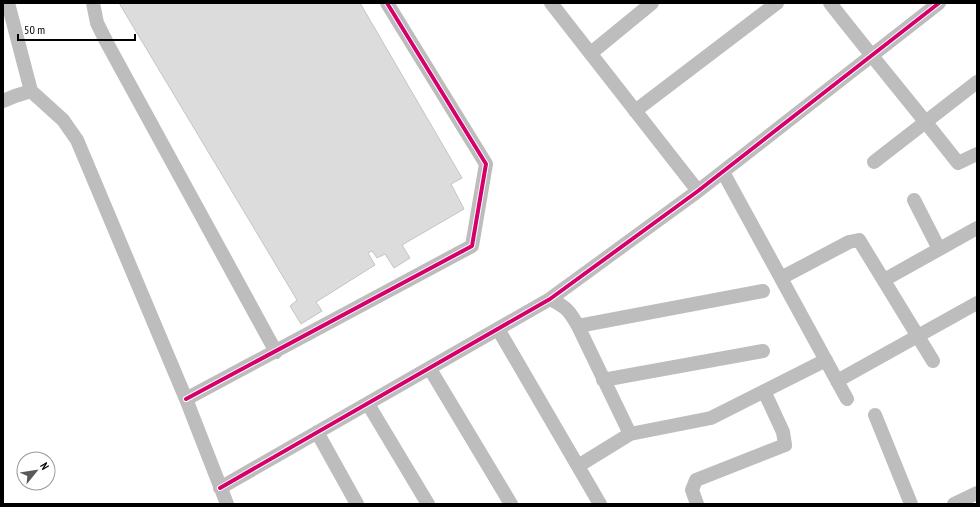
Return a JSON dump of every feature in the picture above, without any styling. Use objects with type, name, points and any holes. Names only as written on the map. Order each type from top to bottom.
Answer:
[{"type":"street","points":[[8,3],[31,92],[63,120],[77,140],[186,399],[227,504]]},
{"type":"street","points":[[93,3],[97,23],[276,352]]},
{"type":"street","points":[[186,399],[472,246],[486,164],[387,3]]},
{"type":"street","points":[[552,3],[698,192]]},
{"type":"street","points":[[590,53],[652,3]]},
{"type":"street","points":[[635,111],[777,3]]},
{"type":"street","points":[[830,3],[871,56],[927,122],[958,163],[977,154]]},
{"type":"street","points":[[220,488],[550,300],[698,192],[939,3]]},
{"type":"street","points":[[874,162],[977,82]]},
{"type":"street","points":[[3,102],[15,96],[31,92]]},
{"type":"street","points":[[723,172],[847,399]]},
{"type":"street","points":[[914,200],[939,249]]},
{"type":"street","points":[[884,280],[977,228]]},
{"type":"street","points":[[781,278],[849,242],[859,240],[932,361]]},
{"type":"street","points":[[578,326],[763,291]]},
{"type":"street","points":[[550,300],[562,305],[569,311],[578,326],[630,434]]},
{"type":"street","points":[[837,381],[977,302]]},
{"type":"street","points":[[498,329],[600,504]]},
{"type":"street","points":[[603,380],[763,351]]},
{"type":"street","points":[[578,466],[630,434],[712,418],[826,360]]},
{"type":"street","points":[[430,369],[511,504]]},
{"type":"street","points":[[697,504],[692,490],[696,480],[785,445],[784,432],[764,391]]},
{"type":"street","points":[[368,404],[428,504]]},
{"type":"street","points":[[875,415],[911,504]]},
{"type":"street","points":[[317,432],[357,504]]},
{"type":"street","points":[[954,504],[977,493]]},
{"type":"building","points":[[119,3],[360,3],[462,178],[451,184],[464,209],[402,245],[410,258],[394,268],[385,254],[377,258],[372,251],[368,253],[375,265],[316,302],[322,311],[301,324],[290,306],[297,300]]},
{"type":"cycle path","points":[[186,399],[472,246],[486,164],[387,3]]},
{"type":"cycle path","points":[[220,488],[550,299],[698,191],[939,3]]}]
